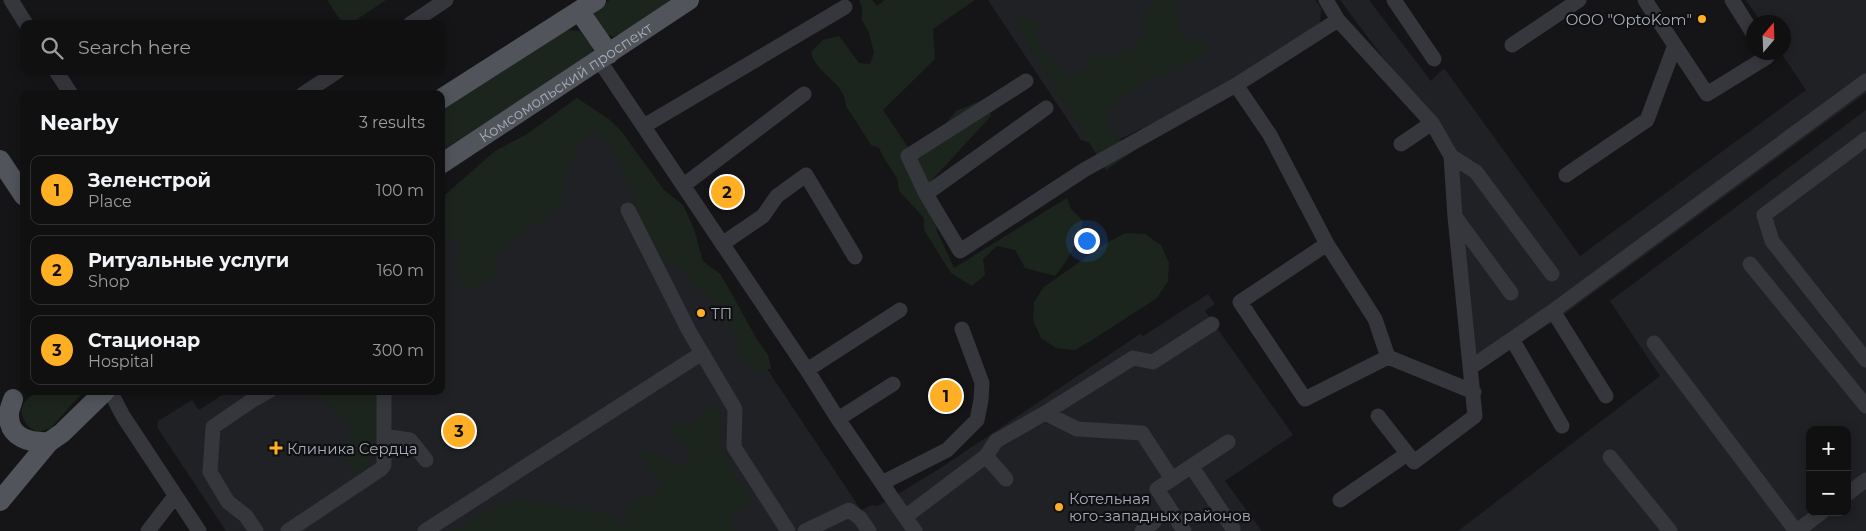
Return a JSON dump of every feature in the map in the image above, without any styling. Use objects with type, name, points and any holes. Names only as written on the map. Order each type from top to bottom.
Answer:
[{"type":"main road","points":[[445,96],[580,12],[596,0]]},
{"type":"main road","name":"Комсомольский проспект","points":[[445,161],[689,0]]},
{"type":"main road","points":[[580,12],[604,57]]},
{"type":"main road","points":[[0,160],[20,190]]},
{"type":"main road","points":[[0,501],[49,442],[62,433],[101,395]]},
{"type":"main road","points":[[12,398],[9,415],[11,430],[22,449],[14,483]]},
{"type":"main road","points":[[11,430],[34,443],[49,442]]},
{"type":"lane","points":[[11,0],[24,20]]},
{"type":"lane","points":[[416,20],[446,0]]},
{"type":"lane","points":[[1326,0],[1338,20],[1432,123],[1451,156],[1455,217],[1475,416],[1414,462],[1378,416]]},
{"type":"lane","points":[[1394,0],[1434,59]]},
{"type":"lane","points":[[1512,45],[1579,0]]},
{"type":"lane","points":[[1645,0],[1707,94],[1762,60]]},
{"type":"lane","points":[[1732,0],[1746,22]]},
{"type":"lane","points":[[644,126],[845,7]]},
{"type":"lane","points":[[1026,81],[908,156],[926,194],[960,251],[1084,170],[1236,85],[1338,20]]},
{"type":"lane","points":[[1566,175],[1647,120],[1675,45]]},
{"type":"lane","points":[[604,57],[644,126],[838,419],[915,531]]},
{"type":"lane","points":[[59,75],[68,90]]},
{"type":"lane","points":[[309,90],[332,75]]},
{"type":"lane","points":[[1470,368],[1553,311],[1866,81]]},
{"type":"lane","points":[[1236,85],[1270,135],[1327,244],[1375,319],[1388,357],[1474,392]]},
{"type":"lane","points":[[684,185],[804,94]]},
{"type":"lane","points":[[926,194],[1046,108]]},
{"type":"lane","points":[[1401,144],[1432,123]]},
{"type":"lane","points":[[1866,138],[1764,215],[1772,241],[1866,360]]},
{"type":"lane","points":[[1451,156],[1476,172],[1552,274]]},
{"type":"lane","points":[[722,244],[763,216],[777,196],[806,175],[855,257]]},
{"type":"lane","points":[[628,210],[702,353],[735,409],[734,447],[788,531]]},
{"type":"lane","points":[[1455,217],[1511,293]]},
{"type":"lane","points":[[1327,244],[1240,302],[1305,399],[1388,357]]},
{"type":"lane","points":[[1750,264],[1866,406]]},
{"type":"lane","points":[[807,370],[900,310]]},
{"type":"lane","points":[[1553,311],[1606,396]]},
{"type":"lane","points":[[905,517],[986,456],[996,441],[1134,358],[1153,362],[1212,324]]},
{"type":"lane","points":[[882,483],[947,450],[977,420],[982,383],[962,329]]},
{"type":"lane","points":[[1512,339],[1562,426]]},
{"type":"lane","points":[[1654,343],[1797,531],[1817,516]]},
{"type":"lane","points":[[425,531],[702,353]]},
{"type":"lane","points":[[838,419],[893,384]]},
{"type":"lane","points":[[112,395],[123,416],[199,531]]},
{"type":"lane","points":[[256,531],[246,516],[228,502],[210,472],[213,427],[262,395]]},
{"type":"lane","points":[[288,531],[308,525],[384,465],[384,395]]},
{"type":"lane","points":[[1045,413],[1077,429],[1142,433],[1172,479]]},
{"type":"lane","points":[[384,436],[410,440],[426,460]]},
{"type":"lane","points":[[1184,531],[1157,489],[1228,442]]},
{"type":"lane","points":[[1340,500],[1407,454]]},
{"type":"lane","points":[[986,456],[1006,480]]},
{"type":"lane","points":[[1610,457],[1670,531]]},
{"type":"lane","points":[[1192,467],[1233,529]]},
{"type":"lane","points":[[1851,491],[1866,480]]},
{"type":"lane","points":[[148,531],[175,496]]},
{"type":"lane","points":[[805,531],[849,510],[860,518],[869,531]]},
{"type":"shaded area","points":[[327,0],[386,0],[356,20],[340,20]]},
{"type":"shaded area","points":[[610,0],[674,0],[634,27],[613,37],[600,28],[594,17],[598,9]]},
{"type":"shaded area","points":[[859,0],[872,0],[877,6],[885,0],[975,0],[933,29],[935,59],[883,110],[916,159],[956,111],[990,97],[991,116],[932,180],[937,231],[954,268],[1067,198],[1071,209],[1083,221],[1072,250],[1055,276],[1025,268],[1015,250],[997,246],[983,259],[985,275],[972,286],[951,273],[924,230],[924,218],[899,191],[897,178],[879,148],[871,145],[846,106],[841,90],[818,67],[811,52],[823,40],[839,36],[859,63],[870,64],[874,53],[869,33],[862,20],[862,7]]},
{"type":"shaded area","points":[[988,0],[1315,0],[1321,8],[1320,25],[1235,78],[1159,120],[1104,147],[1081,140]]},
{"type":"shaded area","points":[[1156,0],[1176,0],[1179,29],[1188,40],[1202,37],[1207,51],[1193,62],[1173,68],[1163,75],[1144,79],[1131,93],[1125,96],[1118,96],[1113,107],[1106,113],[1112,133],[1134,151],[1106,170],[1016,23],[1017,15],[1038,22],[1037,40],[1058,68],[1073,78],[1080,70],[1096,73],[1088,65],[1089,55],[1108,56],[1128,50],[1142,37],[1146,15]]},
{"type":"shaded area","points":[[1340,0],[1369,0],[1431,81],[1444,68],[1580,256],[1806,90],[1786,60],[1791,60],[1791,15],[1756,15],[1746,0],[1866,0],[1866,93],[1566,313],[1473,373],[1446,148],[1432,123]]},
{"type":"shaded area","points":[[564,30],[580,31],[593,48],[593,55],[445,148],[445,105]]},
{"type":"shaded area","points":[[577,98],[610,120],[621,131],[664,190],[683,205],[694,229],[703,261],[720,274],[756,338],[768,355],[771,369],[753,371],[741,354],[735,334],[714,299],[696,289],[679,265],[664,260],[638,218],[631,187],[610,143],[597,131],[580,141],[563,178],[564,197],[556,212],[512,239],[494,256],[493,261],[498,275],[470,290],[460,281],[457,262],[460,240],[450,237],[445,240],[445,194],[495,151],[527,134]]},
{"type":"shaded area","points":[[1866,110],[1866,531],[1458,531],[1660,376],[1610,301]]},
{"type":"shaded area","points":[[597,113],[861,510],[872,505],[878,506],[939,469],[1140,334],[1143,336],[1208,294],[1215,304],[1205,311],[1293,435],[1225,481],[1262,531],[226,531],[157,427],[158,421],[192,400],[199,410],[222,395],[445,395],[445,198]]},
{"type":"shaded area","points":[[1126,233],[1145,234],[1161,245],[1169,263],[1168,281],[1157,298],[1075,350],[1056,348],[1041,338],[1033,320],[1034,302],[1044,287],[1108,242]]},
{"type":"shaded area","points":[[33,395],[80,395],[51,428],[39,432],[27,425],[22,415],[22,406]]},
{"type":"shaded area","points":[[314,395],[380,395],[380,407],[369,465],[360,472],[354,473],[343,451],[351,433],[348,426],[335,410]]},
{"type":"shaded area","points":[[720,404],[721,450],[752,503],[729,515],[734,531],[451,531],[462,527],[491,509],[520,500],[603,513],[618,521],[624,528],[627,514],[636,499],[650,496],[662,484],[638,450],[653,453],[680,465],[691,459],[681,439],[665,418],[692,428],[703,411]]},
{"type":"place","name":"OOO \"OptoKom\"","points":[[1702,19]]},
{"type":"place","name":"Ритуальные услуги","points":[[727,192]]},
{"type":"place","name":"ТП","points":[[701,313]]},
{"type":"place","name":"Зеленстрой","points":[[946,396]]},
{"type":"place","name":"Стационар","points":[[459,431]]},
{"type":"place","name":"Клиника Сердца","points":[[276,448]]},
{"type":"place","name":"Котельная юго-западных районов","points":[[1059,507]]}]
